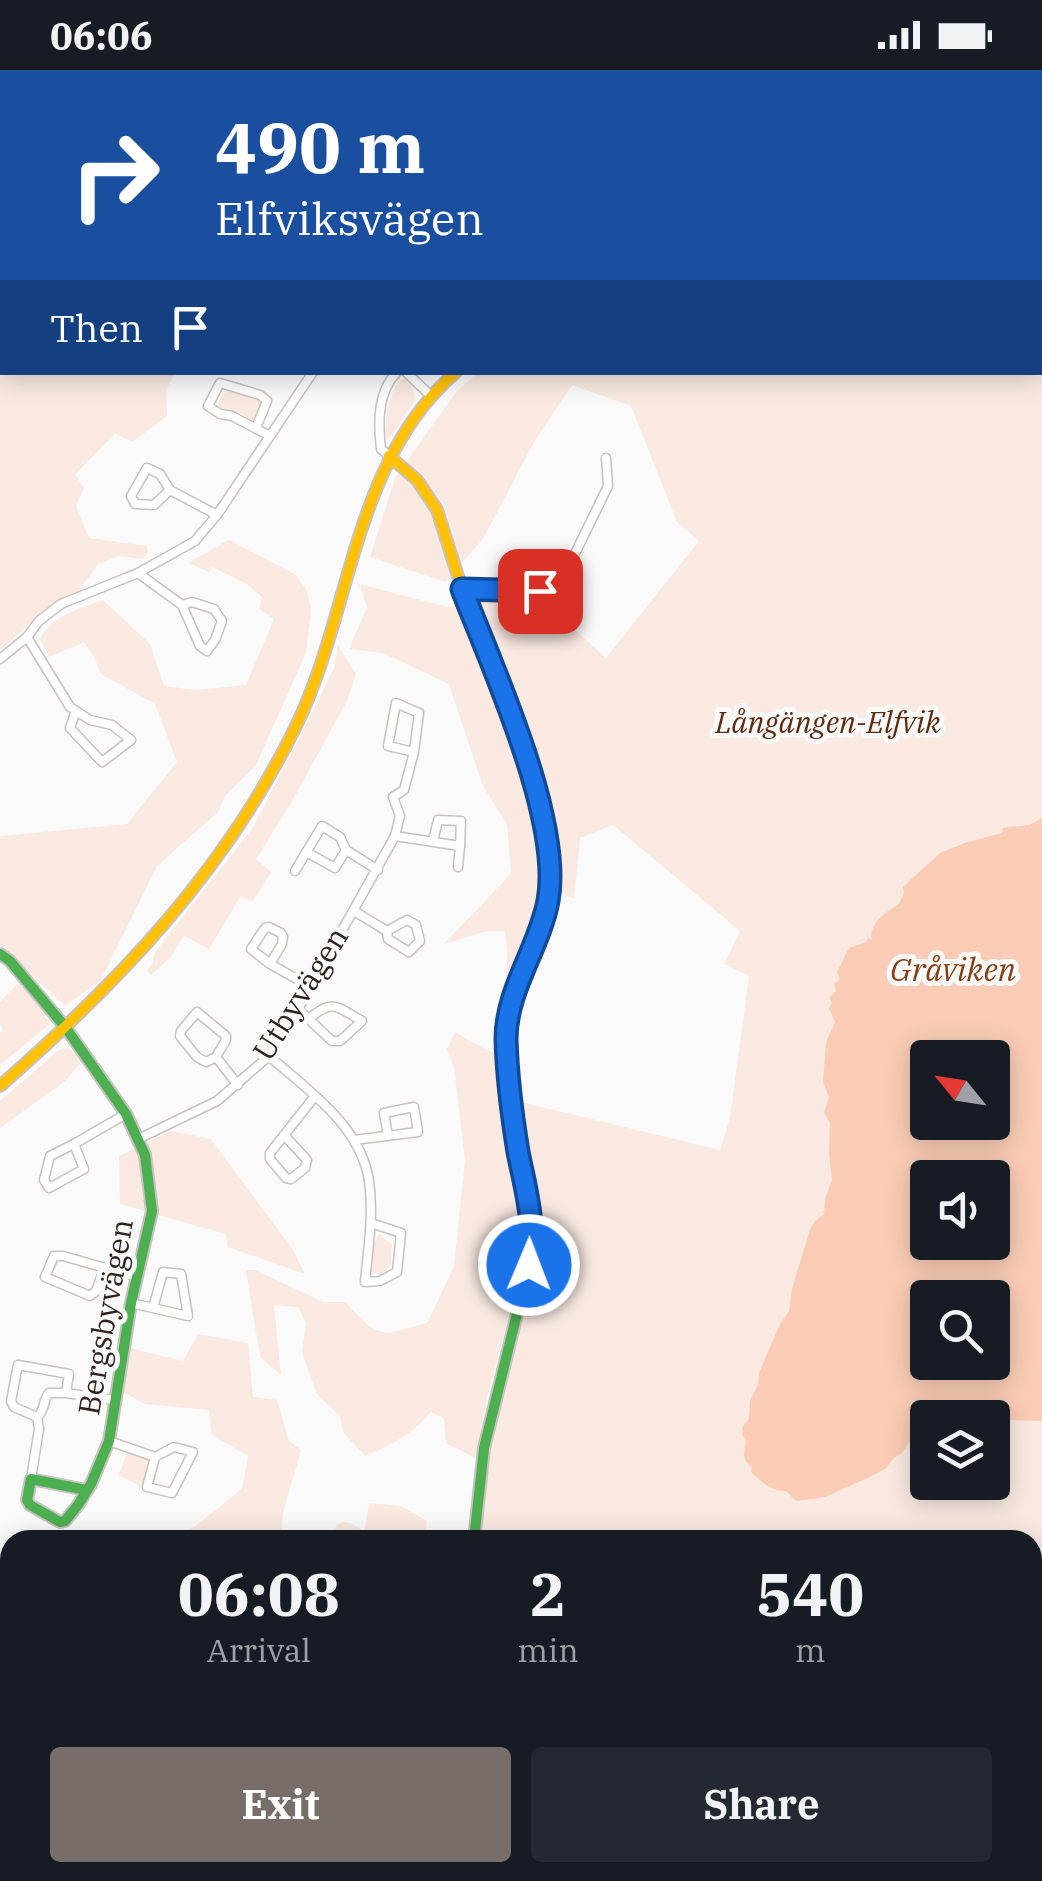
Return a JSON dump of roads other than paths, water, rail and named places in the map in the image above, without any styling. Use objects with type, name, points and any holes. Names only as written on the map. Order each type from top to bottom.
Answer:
[{"type":"street","points":[[0,659],[61,604],[138,573],[195,540],[217,515],[311,375]]},
{"type":"street","points":[[393,375],[384,391],[379,420],[381,450],[417,480],[432,500],[516,728],[547,838],[550,879],[548,903],[514,994],[508,1025],[509,1090],[532,1228],[529,1265],[484,1448],[475,1530]]},
{"type":"street","points":[[409,375],[430,394]]},
{"type":"street","points":[[0,1086],[66,1028],[176,912],[222,854],[260,795],[312,690],[334,628],[367,505],[389,456],[430,394],[452,375]]},
{"type":"street","points":[[256,428],[267,401],[260,395],[220,384],[208,406],[270,436]]},
{"type":"street","points":[[462,589],[540,591],[569,566],[608,486],[606,458]]},
{"type":"street","points":[[170,490],[154,505],[135,504],[131,496],[147,468],[160,474],[170,490],[217,515]]},
{"type":"street","points":[[138,573],[182,605],[200,646],[207,651],[222,621],[214,609],[192,602],[182,605]]},
{"type":"street","points":[[26,636],[70,706],[90,720],[112,725],[131,740],[102,762],[70,728],[76,711]]},
{"type":"street","points":[[414,752],[388,746],[396,703],[419,713],[414,752],[404,790],[392,797],[400,816],[395,836],[460,846]]},
{"type":"street","points":[[433,841],[438,820],[461,821],[458,868]]},
{"type":"street","points":[[295,871],[322,826],[340,837],[346,850],[378,870]]},
{"type":"street","name":"Utbyvägen","points":[[138,1139],[217,1101],[269,1056],[395,836]]},
{"type":"street","points":[[306,852],[336,868],[346,850]]},
{"type":"street","points":[[354,911],[387,931]]},
{"type":"street","points":[[407,920],[416,925],[420,942],[409,952],[388,940],[387,931],[407,920]]},
{"type":"street","points":[[270,964],[283,940],[281,933],[271,927],[265,928],[250,949],[270,964],[311,987]]},
{"type":"street","name":"Bergsbyvägen","points":[[0,954],[66,1028],[126,1114],[146,1155],[151,1189],[152,1211],[131,1303],[110,1442],[104,1458],[68,1520],[60,1522],[28,1502],[31,1479]]},
{"type":"street","points":[[298,1009],[308,1018],[335,1042],[362,1021],[331,1006],[308,1018]]},
{"type":"street","points":[[197,1012],[226,1036],[216,1057],[206,1062],[200,1060],[180,1036],[197,1012]]},
{"type":"street","points":[[269,1056],[315,1096],[354,1140],[369,1179],[371,1223],[364,1282],[380,1281],[397,1272],[401,1233],[371,1223]]},
{"type":"street","points":[[216,1057],[238,1085]]},
{"type":"street","points":[[284,1136],[307,1160],[305,1168],[292,1178],[286,1178],[270,1159],[270,1153],[315,1096]]},
{"type":"street","points":[[354,1140],[388,1136],[418,1132],[414,1108],[384,1113],[388,1136]]},
{"type":"street","points":[[74,1144],[84,1169],[49,1188],[44,1180],[50,1156],[126,1114]]},
{"type":"street","points":[[104,1269],[96,1291],[90,1296],[44,1277],[54,1256],[63,1256],[138,1277]]},
{"type":"street","points":[[131,1303],[188,1316],[181,1274],[163,1272],[153,1308]]},
{"type":"street","points":[[37,1417],[11,1401],[18,1365],[69,1374],[66,1393]]},
{"type":"street","points":[[37,1417],[43,1412],[48,1393],[115,1400]]},
{"type":"street","points":[[37,1417],[39,1429],[31,1479],[86,1490]]},
{"type":"street","points":[[110,1442],[155,1457],[174,1447],[193,1452],[172,1493],[148,1487],[155,1457]]},
{"type":"water","name":"Gråviken","points":[[1042,818],[1042,1421],[1010,1420],[1010,1400],[910,1400],[910,1441],[885,1469],[825,1497],[796,1501],[751,1472],[742,1434],[759,1373],[789,1311],[810,1229],[824,1214],[832,1180],[830,1123],[824,1112],[829,1097],[823,1082],[826,1042],[835,1022],[829,998],[836,991],[834,983],[840,980],[837,972],[849,948],[868,938],[872,940],[876,923],[899,904],[903,887],[940,853],[1002,833],[1003,828],[1030,825]]},
{"type":"park label","name":"Långängen-Elfvik","points":[[828,723]]}]
